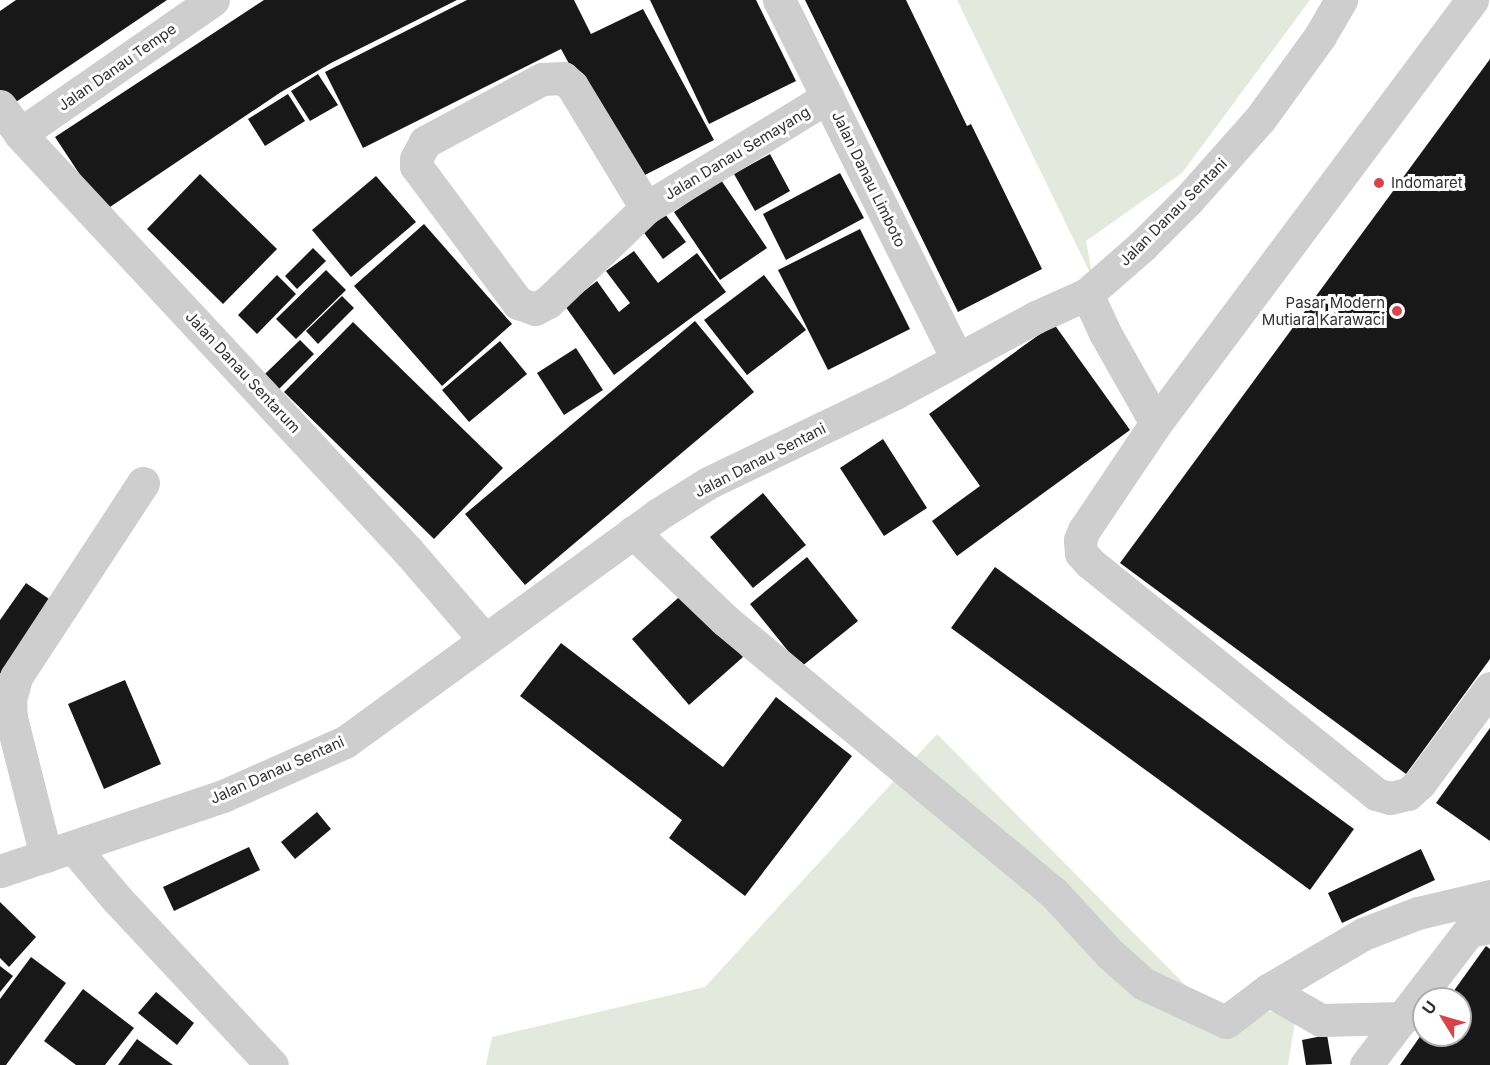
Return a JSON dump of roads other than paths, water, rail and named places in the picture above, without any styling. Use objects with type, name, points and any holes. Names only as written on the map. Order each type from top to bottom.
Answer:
[{"type":"street","name":"Jalan Danau Tempe","points":[[20,134],[213,0]]},
{"type":"street","name":"Jalan Danau Limboto","points":[[779,0],[957,359]]},
{"type":"street","name":"Jalan Danau Sentani","points":[[0,871],[223,796],[345,742],[633,532],[708,483],[895,393],[957,359],[1087,294],[1142,246],[1188,200],[1260,119],[1320,36],[1341,0]]},
{"type":"street","points":[[1472,0],[1156,423],[1084,530],[1080,540],[1081,553],[1376,794],[1390,798],[1408,794],[1420,783],[1490,688]]},
{"type":"street","name":"Jalan Danau Semayang","points":[[646,208],[572,86],[563,78],[542,79],[425,142],[416,159],[416,166],[518,303],[535,309],[548,303],[646,208],[828,97]]},
{"type":"street","name":"Jalan Danau Sentarum","points":[[0,106],[20,134],[408,551],[484,639]]},
{"type":"street","points":[[1087,294],[1105,333],[1156,423]]},
{"type":"street","points":[[143,483],[16,677],[10,700],[11,718],[60,852],[117,899],[272,1065]]},
{"type":"street","points":[[633,532],[725,620],[1053,892],[1110,954],[1144,984],[1226,1022],[1268,990],[1363,934],[1418,913],[1490,896]]},
{"type":"street","points":[[1366,1065],[1469,931],[1490,927]]},
{"type":"street","points":[[1268,990],[1321,1020],[1403,1018]]},
{"type":"place","name":"Indomaret","points":[[1379,183]]},
{"type":"place","name":"Pasar Modern Mutiara Karawaci","points":[[1397,311]]}]
